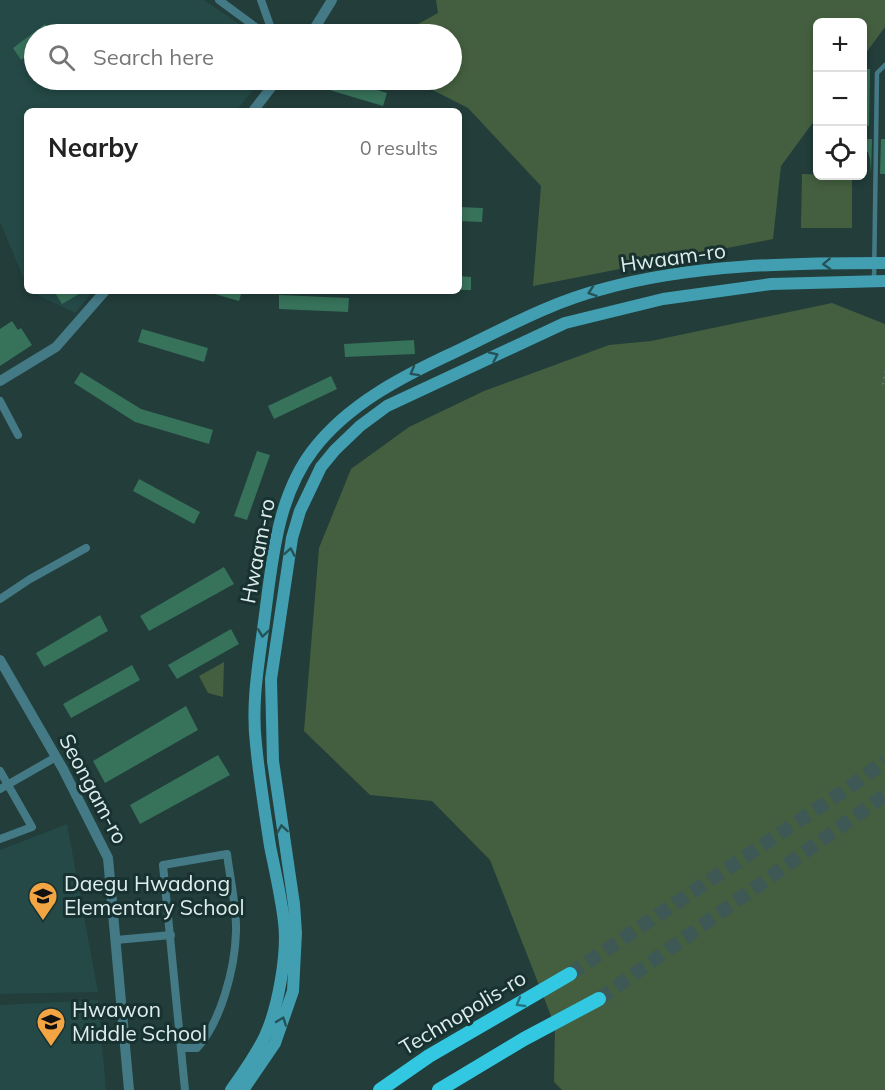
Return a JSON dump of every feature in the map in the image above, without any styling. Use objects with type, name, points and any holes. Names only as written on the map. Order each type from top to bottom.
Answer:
[{"type":"highway","name":"Technopolis-ro","points":[[380,1090],[429,1056],[570,974]]},
{"type":"highway","points":[[440,1090],[524,1039],[599,999]]},
{"type":"main road","name":"Hwaam-ro","points":[[231,1090],[266,1035],[278,998],[285,925],[255,742],[255,688],[272,563],[283,511],[299,470],[312,450],[351,411],[423,368],[521,321],[600,289],[647,279],[733,268],[880,263]]},
{"type":"main road","name":"Hwaam-ro","points":[[243,1090],[275,1042],[292,991],[296,933],[294,904],[273,762],[271,679],[292,538],[300,511],[321,467],[360,426],[387,406],[565,323],[663,299],[771,284],[880,281]]},
{"type":"street","points":[[219,0],[251,24]]},
{"type":"street","points":[[261,0],[269,24]]},
{"type":"street","points":[[316,24],[332,0]]},
{"type":"street","points":[[255,108],[269,90]]},
{"type":"street","points":[[0,381],[56,347],[102,294]]},
{"type":"street","points":[[0,400],[18,435]]},
{"type":"street","points":[[0,599],[30,579],[86,548]]},
{"type":"street","name":"Seongam-ro","points":[[0,660],[56,757],[108,858],[129,1090]]},
{"type":"street","points":[[4,787],[56,757]]},
{"type":"street","points":[[0,771],[4,787],[32,827],[0,839]]},
{"type":"street","points":[[182,1048],[197,1048],[208,1036],[229,981],[236,931],[227,854],[164,865],[185,1090]]},
{"type":"street","points":[[116,940],[171,935]]},
{"type":"lane","points":[[880,281],[877,73],[885,65]]},
{"type":"path","points":[[885,371],[883,384],[885,387]]},
{"type":"shaded area","points":[[0,0],[204,0],[239,24],[24,24],[24,90],[253,90],[238,108],[24,108],[24,279],[0,222]]},
{"type":"shaded area","points":[[35,294],[91,294],[75,313]]},
{"type":"shaded area","name":"Daegu Hwadong Elementary School","points":[[67,824],[98,992],[0,994],[0,850]]},
{"type":"shaded area","name":"Hwawon Middle School","points":[[98,1000],[106,1090],[0,1090],[0,1005]]},
{"type":"green space","points":[[436,0],[885,0],[885,27],[867,52],[867,18],[813,18],[813,122],[781,166],[773,239],[533,286],[541,186],[468,108],[433,90],[462,90],[462,24],[418,24],[438,13]]},
{"type":"green space","points":[[802,174],[813,174],[813,180],[852,180],[852,228],[801,228]]},
{"type":"green space","points":[[832,303],[885,324],[885,1090],[562,1090],[554,1082],[555,1026],[490,860],[432,801],[370,795],[304,731],[319,548],[351,469],[409,427],[484,391],[609,345],[651,341]]},
{"type":"green space","points":[[224,662],[223,697],[208,693],[199,676]]},
{"type":"building","points":[[24,40],[24,58],[21,60],[13,48]]},
{"type":"building","points":[[867,69],[870,69],[869,126],[867,126]]},
{"type":"building","points":[[329,90],[377,90],[387,93],[383,106]]},
{"type":"building","points":[[867,139],[872,139],[871,174],[870,159]]},
{"type":"building","points":[[881,139],[885,139],[885,174],[880,174]]},
{"type":"building","points":[[462,207],[483,208],[482,222],[462,221]]},
{"type":"building","points":[[462,276],[471,277],[471,290],[462,290]]},
{"type":"building","points":[[56,294],[79,294],[62,304]]},
{"type":"building","points":[[214,294],[241,294],[239,301]]},
{"type":"building","points":[[279,295],[349,298],[348,312],[279,309]]},
{"type":"building","points":[[12,321],[18,330],[21,328],[32,345],[0,366],[0,329]]},
{"type":"building","points":[[142,329],[208,348],[204,362],[138,342]]},
{"type":"building","points":[[414,340],[415,354],[345,357],[344,344]]},
{"type":"building","points":[[81,372],[141,409],[213,430],[209,444],[135,422],[74,383]]},
{"type":"building","points":[[331,376],[337,389],[274,419],[268,406]]},
{"type":"building","points":[[257,451],[270,455],[247,520],[234,516]]},
{"type":"building","points":[[139,479],[200,512],[194,524],[133,491]]},
{"type":"building","points":[[224,567],[234,584],[149,631],[140,616]]},
{"type":"building","points":[[100,615],[108,631],[44,667],[36,653]]},
{"type":"building","points":[[231,629],[239,644],[177,679],[168,665]]},
{"type":"building","points":[[132,665],[140,680],[71,718],[63,704]]},
{"type":"building","points":[[186,706],[198,730],[105,783],[93,761]]},
{"type":"building","points":[[218,755],[230,775],[140,824],[130,805]]},
{"type":"tunnel","points":[[570,974],[885,761]]},
{"type":"tunnel","points":[[599,999],[885,795]]},
{"type":"place","name":"Daegu Hwadong Elementary School","points":[[43,922]]},
{"type":"place","name":"Hwawon Middle School","points":[[51,1048]]}]
